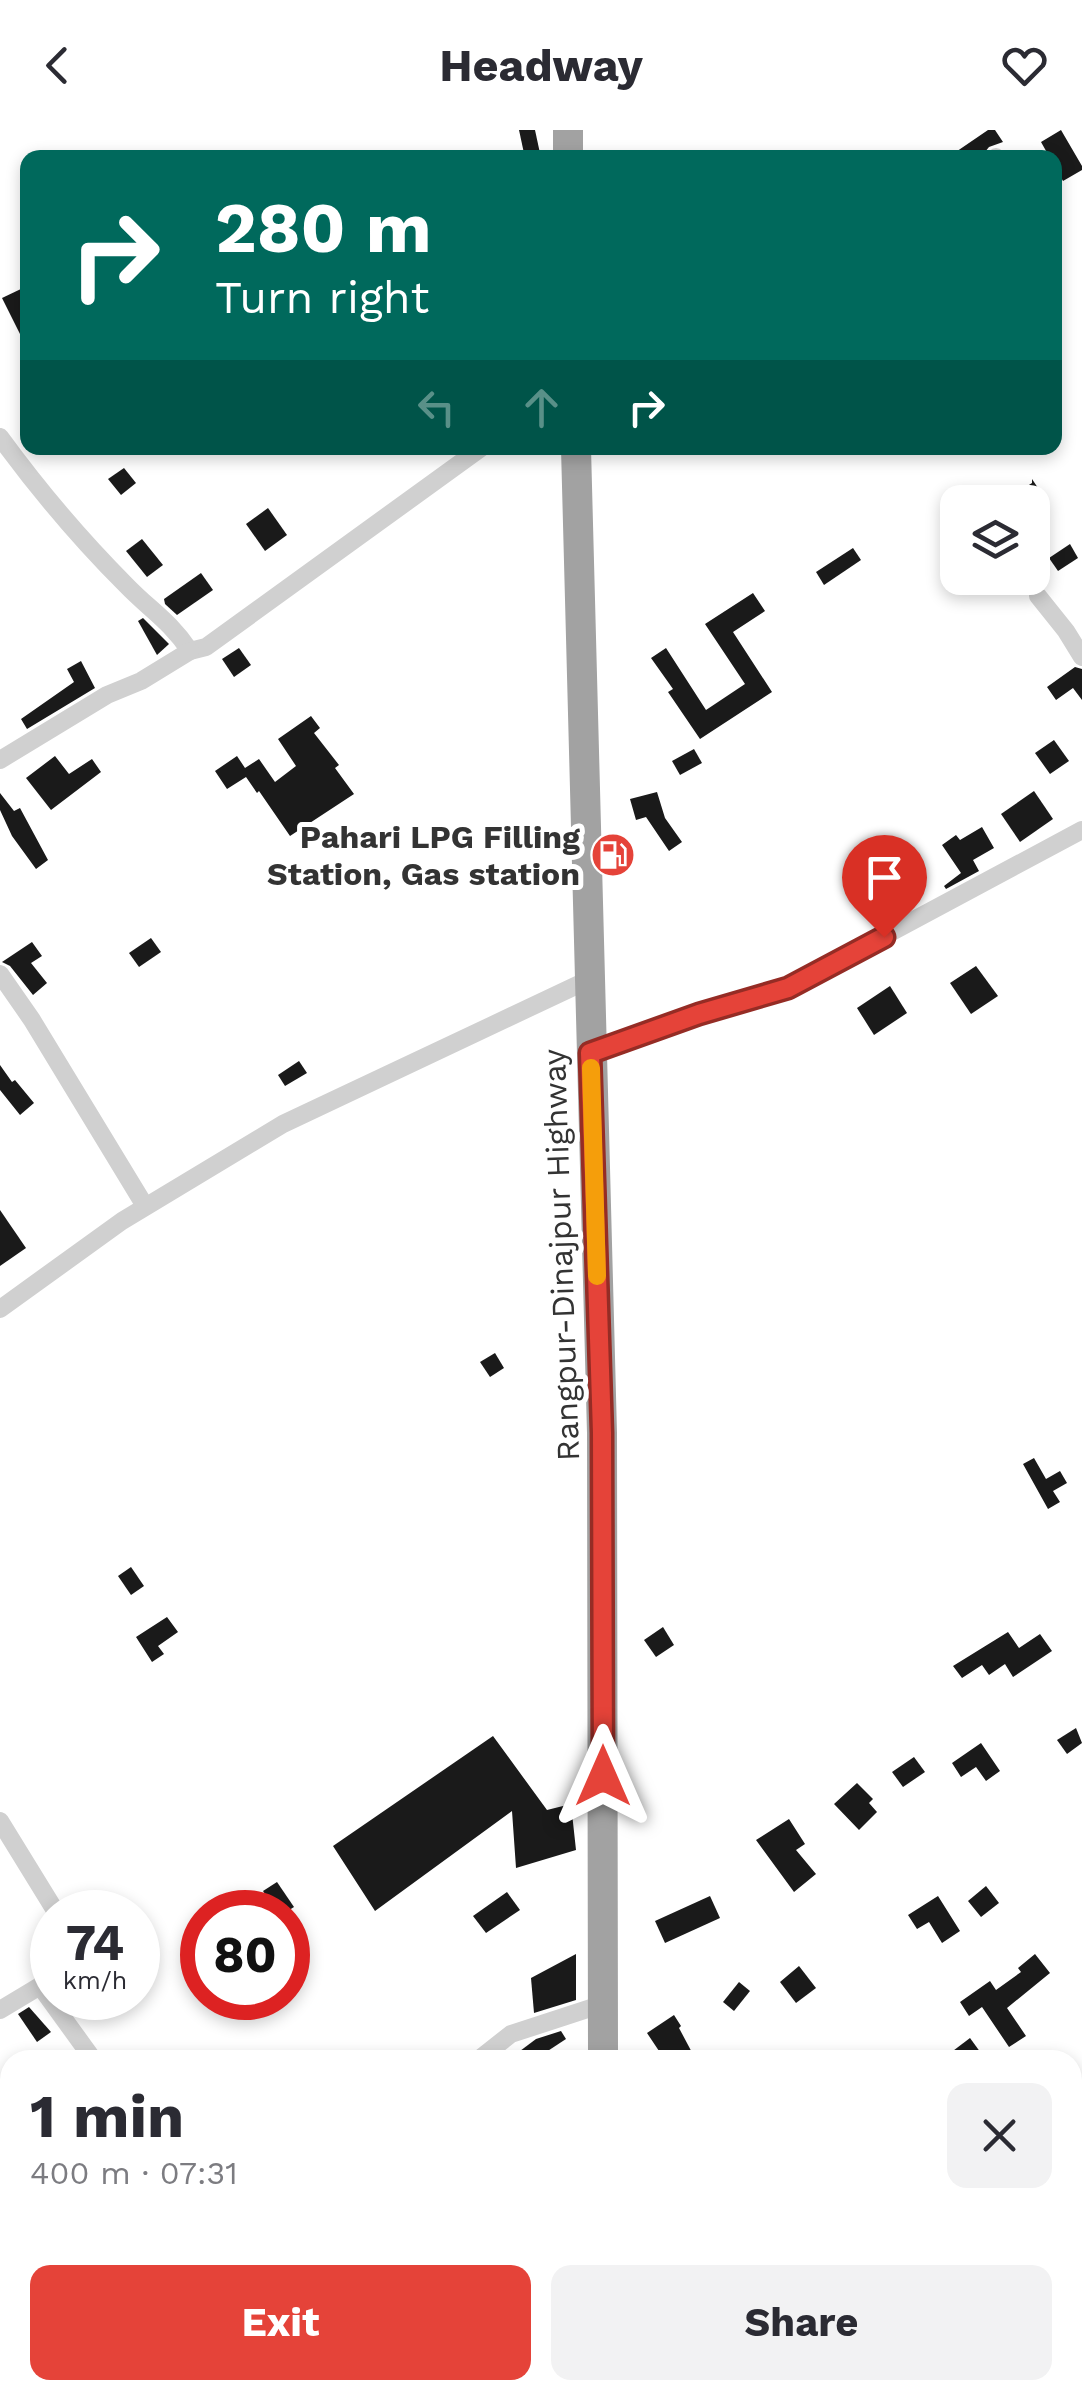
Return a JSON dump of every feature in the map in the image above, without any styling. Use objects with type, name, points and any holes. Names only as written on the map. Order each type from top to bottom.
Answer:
[{"type":"highway","name":"Rangpur-Dinajpur Highway","points":[[576,455],[602,1433],[603,2050]]},
{"type":"street","points":[[0,437],[72,526],[128,587],[172,625],[190,651]]},
{"type":"street","points":[[0,760],[107,696],[141,681],[190,651],[206,647],[471,455]]},
{"type":"street","points":[[1038,596],[1082,657]]},
{"type":"street","points":[[590,1053],[699,1014],[788,988],[1082,830]]},
{"type":"street","points":[[0,974],[145,1206]]},
{"type":"street","points":[[0,1309],[145,1206],[282,1124],[588,980]]},
{"type":"street","points":[[0,1820],[43,1890]]},
{"type":"street","points":[[0,2010],[30,1992]]},
{"type":"street","points":[[491,2050],[511,2034],[603,2004]]},
{"type":"street","points":[[65,2020],[86,2050]]},
{"type":"building","points":[[519,130],[535,130],[539,150],[523,150]]},
{"type":"building","points":[[988,130],[995,130],[1003,142],[987,150],[959,150]]},
{"type":"building","points":[[1061,130],[1082,170],[1063,181],[1062,150],[1046,150],[1041,142]]},
{"type":"building","points":[[20,289],[20,334],[2,298]]},
{"type":"building","points":[[124,468],[136,483],[121,495],[108,479]]},
{"type":"building","points":[[268,508],[287,535],[265,551],[246,524]]},
{"type":"building","points":[[142,539],[163,565],[147,577],[126,551]]},
{"type":"building","points":[[1070,544],[1078,558],[1058,571],[1050,557]]},
{"type":"building","points":[[853,548],[861,560],[824,585],[816,572]]},
{"type":"building","points":[[201,573],[213,590],[177,615],[164,599]]},
{"type":"building","points":[[753,593],[765,611],[733,632],[772,692],[700,739],[668,692],[673,689],[651,658],[666,648],[706,710],[745,684],[705,624]]},
{"type":"building","points":[[143,618],[169,644],[157,655],[138,621]]},
{"type":"building","points":[[239,648],[251,665],[234,677],[222,659]]},
{"type":"building","points":[[81,661],[95,688],[27,729],[21,719],[74,682],[67,669]]},
{"type":"building","points":[[1075,667],[1082,669],[1082,700],[1073,688],[1056,700],[1047,687]]},
{"type":"building","points":[[311,716],[320,728],[314,733],[339,765],[335,768],[354,794],[290,836],[246,777],[227,789],[215,771],[237,756],[245,768],[259,759],[275,782],[296,766],[278,739]]},
{"type":"building","points":[[1054,740],[1069,761],[1050,774],[1035,753]]},
{"type":"building","points":[[694,749],[702,763],[680,775],[672,761]]},
{"type":"building","points":[[55,756],[69,774],[92,759],[101,772],[51,810],[26,778]]},
{"type":"building","points":[[1034,791],[1053,819],[1020,842],[1001,814]]},
{"type":"building","points":[[657,792],[665,818],[682,842],[669,851],[646,817],[636,820],[630,799]]},
{"type":"building","points":[[0,793],[14,811],[20,808],[48,860],[36,869],[12,836],[0,810]]},
{"type":"building","points":[[982,827],[994,848],[973,860],[979,871],[946,889],[944,886],[961,873],[942,845],[956,835],[960,840]]},
{"type":"building","points":[[151,938],[161,952],[139,967],[129,953]]},
{"type":"building","points":[[32,942],[42,956],[31,963],[47,983],[33,995],[10,966],[2,962]]},
{"type":"building","points":[[976,966],[998,996],[971,1014],[950,983]]},
{"type":"building","points":[[890,986],[907,1013],[874,1035],[857,1008]]},
{"type":"building","points":[[299,1061],[307,1073],[285,1086],[278,1075]]},
{"type":"building","points":[[0,1065],[34,1103],[20,1115],[0,1090]]},
{"type":"building","points":[[0,1210],[26,1248],[0,1266]]},
{"type":"building","points":[[495,1353],[504,1368],[490,1377],[480,1362]]},
{"type":"building","points":[[1034,1458],[1046,1479],[1060,1471],[1067,1483],[1053,1491],[1060,1502],[1048,1509],[1023,1464]]},
{"type":"building","points":[[131,1567],[144,1586],[131,1595],[118,1576]]},
{"type":"building","points":[[167,1617],[178,1632],[158,1646],[164,1654],[152,1662],[136,1637]]},
{"type":"building","points":[[663,1627],[674,1645],[656,1657],[644,1640]]},
{"type":"building","points":[[1008,1632],[1019,1648],[1040,1634],[1052,1651],[1013,1677],[1005,1664],[989,1675],[982,1665],[962,1678],[953,1666]]},
{"type":"building","points":[[1076,1728],[1082,1743],[1067,1754],[1057,1740]]},
{"type":"building","points":[[493,1736],[547,1810],[571,1804],[576,1850],[516,1868],[512,1811],[375,1911],[333,1846]]},
{"type":"building","points":[[981,1743],[1000,1771],[986,1781],[976,1767],[961,1777],[952,1763]]},
{"type":"building","points":[[914,1757],[925,1772],[903,1787],[892,1772]]},
{"type":"building","points":[[857,1783],[873,1799],[869,1803],[877,1812],[859,1830],[834,1804]]},
{"type":"building","points":[[789,1819],[805,1844],[796,1850],[816,1874],[794,1892],[756,1840]]},
{"type":"building","points":[[277,1882],[282,1890],[265,1890]]},
{"type":"building","points":[[986,1886],[999,1903],[981,1917],[968,1901]]},
{"type":"building","points":[[507,1892],[520,1910],[486,1933],[473,1916]]},
{"type":"building","points":[[710,1896],[720,1918],[665,1943],[655,1921]]},
{"type":"building","points":[[938,1896],[960,1931],[942,1943],[929,1922],[917,1929],[908,1915]]},
{"type":"building","points":[[576,1954],[576,2000],[534,2013],[531,1978]]},
{"type":"building","points":[[1035,1954],[1050,1973],[1007,2008],[1026,2036],[1009,2047],[982,2007],[969,2016],[960,2002],[990,1981],[996,1990],[1021,1972],[1018,1968]]},
{"type":"building","points":[[799,1966],[816,1988],[796,2003],[780,1982]]},
{"type":"building","points":[[739,1982],[750,1991],[734,2011],[723,2002]]},
{"type":"building","points":[[29,2007],[30,2020],[40,2020],[51,2032],[37,2042],[18,2014]]},
{"type":"building","points":[[674,2015],[691,2050],[658,2050],[647,2033]]},
{"type":"building","points":[[561,2031],[566,2039],[549,2050],[521,2050],[536,2039]]},
{"type":"building","points":[[970,2038],[979,2050],[954,2050]]},
{"type":"slow traffic","points":[[591,1068],[597,1276]]},
{"type":"place","name":"Pahari LPG Filling Station, Gas station","points":[[613,855]]},
{"type":"route","points":[[603,1776],[602,1433],[590,1053],[699,1014],[788,988],[884,937]]}]
